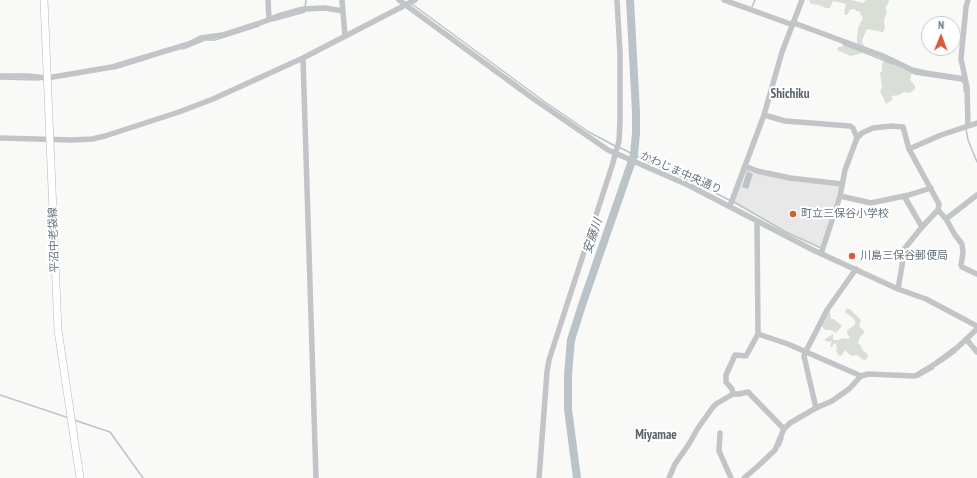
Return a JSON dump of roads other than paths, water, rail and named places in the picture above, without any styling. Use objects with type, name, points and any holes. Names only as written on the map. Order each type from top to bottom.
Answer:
[{"type":"main road","name":"平沼中老袋線","points":[[44,0],[58,330],[80,478]]},
{"type":"street","points":[[268,0],[269,19]]},
{"type":"street","points":[[342,0],[345,36]]},
{"type":"street","name":"かわじま中央通り","points":[[400,0],[555,114],[595,142],[616,154],[688,185],[821,254],[898,289],[926,299],[977,327]]},
{"type":"street","points":[[0,138],[78,140],[105,136],[206,102],[303,58],[415,0]]},
{"type":"street","points":[[539,478],[549,360],[619,141],[620,53],[617,0]]},
{"type":"street","points":[[724,0],[883,56],[912,70],[925,74],[965,79]]},
{"type":"street","points":[[730,206],[764,115],[782,52],[802,0]]},
{"type":"street","points":[[968,0],[961,59],[967,87],[968,126]]},
{"type":"street","points":[[0,76],[47,78],[125,64],[189,44],[202,38],[222,35],[269,19],[311,8],[343,11]]},
{"type":"street","points":[[303,58],[316,478]]},
{"type":"street","points":[[764,115],[785,121],[850,126],[853,128],[857,138]]},
{"type":"street","points":[[909,149],[941,135],[977,123]]},
{"type":"street","points":[[821,254],[840,196],[849,155],[857,138],[862,133],[873,128],[903,127],[909,149],[939,204],[938,210],[905,248],[898,289]]},
{"type":"street","points":[[744,166],[790,178],[842,184]]},
{"type":"street","points":[[840,196],[871,202],[904,196],[931,188]]},
{"type":"street","points":[[946,219],[977,195]]},
{"type":"street","points":[[904,196],[922,227]]},
{"type":"street","points":[[938,210],[946,219],[951,230],[964,247],[962,267],[977,274]]},
{"type":"street","points":[[733,394],[732,389],[726,382],[726,375],[735,355],[746,356],[758,334],[756,224],[758,221]]},
{"type":"street","points":[[816,408],[804,356],[827,310],[856,269]]},
{"type":"street","points":[[744,478],[775,450],[784,429],[790,423],[816,408],[832,401],[849,389],[861,376],[868,374],[915,376],[946,357],[967,340],[977,327]]},
{"type":"street","points":[[758,334],[806,351],[861,376]]},
{"type":"street","points":[[967,340],[977,352]]},
{"type":"street","points":[[669,478],[675,464],[698,428],[716,404],[733,394],[748,392],[784,429]]},
{"type":"street","points":[[720,434],[718,451],[731,478]]},
{"type":"waterway","points":[[305,8],[306,0]]},
{"type":"waterway","name":"安藤川","points":[[577,478],[568,409],[568,375],[571,340],[634,155],[636,112],[630,0]]},
{"type":"waterway","points":[[752,7],[755,0]]},
{"type":"waterway","points":[[412,4],[545,102],[589,132],[615,146]]},
{"type":"waterway","points":[[272,21],[305,12]]},
{"type":"waterway","points":[[183,49],[205,40],[215,40],[259,26]]},
{"type":"waterway","points":[[843,44],[893,64]]},
{"type":"waterway","points":[[114,69],[150,58]]},
{"type":"waterway","points":[[911,72],[915,74],[962,81],[964,84],[964,91]]},
{"type":"waterway","points":[[0,79],[39,80]]},
{"type":"waterway","points":[[966,129],[968,140],[977,162]]},
{"type":"waterway","points":[[619,147],[731,201]]},
{"type":"waterway","points":[[734,202],[786,232],[821,248]]},
{"type":"waterway","points":[[942,362],[956,352]]},
{"type":"waterway","points":[[918,377],[934,368]]},
{"type":"waterway","points":[[0,395],[69,418]]},
{"type":"waterway","points":[[74,420],[110,432],[143,478]]},
{"type":"waterway","points":[[780,446],[783,438]]},
{"type":"place","name":"町立三保谷小学校","points":[[793,214]]},
{"type":"place","name":"川島三保谷郵便局","points":[[852,256]]},
{"type":"district","name":"Shichiku","points":[[790,94]]},
{"type":"district","name":"Miyamae","points":[[656,435]]}]
